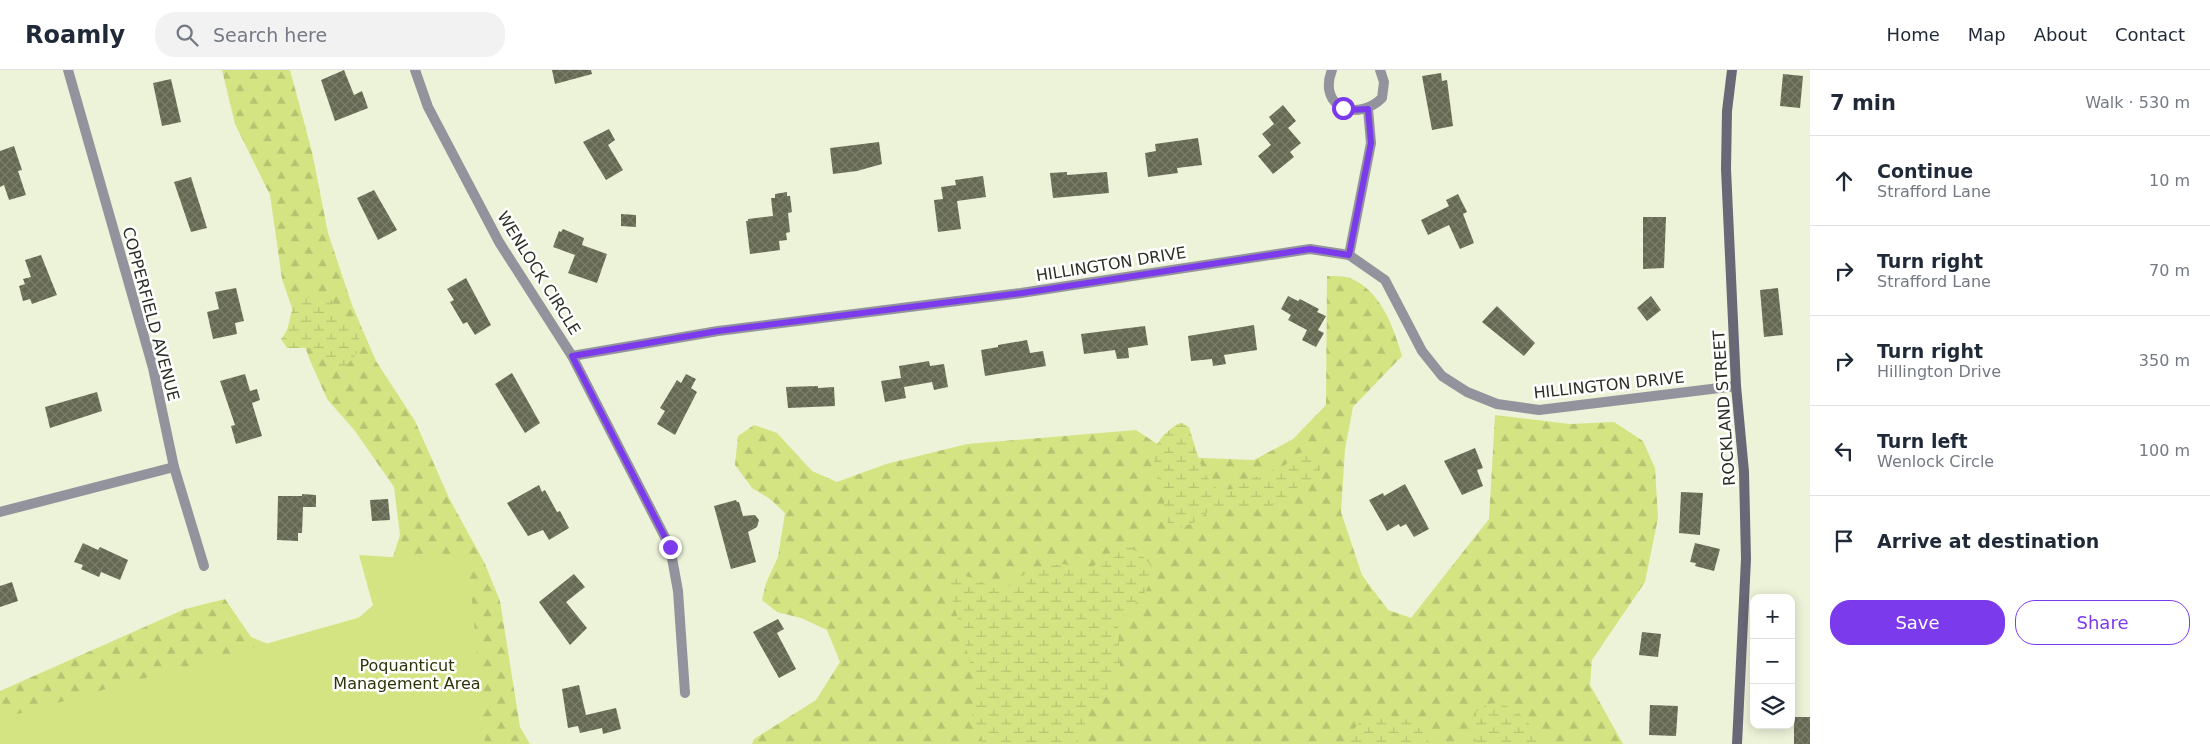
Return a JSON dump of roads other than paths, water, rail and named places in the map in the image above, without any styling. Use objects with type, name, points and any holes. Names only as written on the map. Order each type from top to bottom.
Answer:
[{"type":"street","name":"COPPERFIELD AVENUE","points":[[68,70],[152,368],[174,467],[204,566]]},
{"type":"street","name":"WENLOCK CIRCLE","points":[[415,70],[428,107],[499,242],[572,356],[670,547],[678,591],[685,693]]},
{"type":"street","points":[[1332,70],[1329,86],[1331,98],[1336,103],[1350,110],[1368,109],[1382,98],[1384,82],[1380,70]]},
{"type":"street","name":"ROCKLAND STREET","points":[[1732,70],[1727,111],[1726,169],[1736,386],[1744,472],[1746,559],[1737,744]]},
{"type":"street","points":[[1349,255],[1371,143],[1368,109]]},
{"type":"street","name":"HILLINGTON DRIVE","points":[[572,356],[718,331],[1022,293],[1310,249],[1349,255],[1385,280],[1422,351],[1442,376],[1467,392],[1497,404],[1539,410],[1736,386]]},
{"type":"street","points":[[0,512],[174,467]]},
{"type":"park label","name":"Poquanticut Management Area","points":[[407,674]]}]
